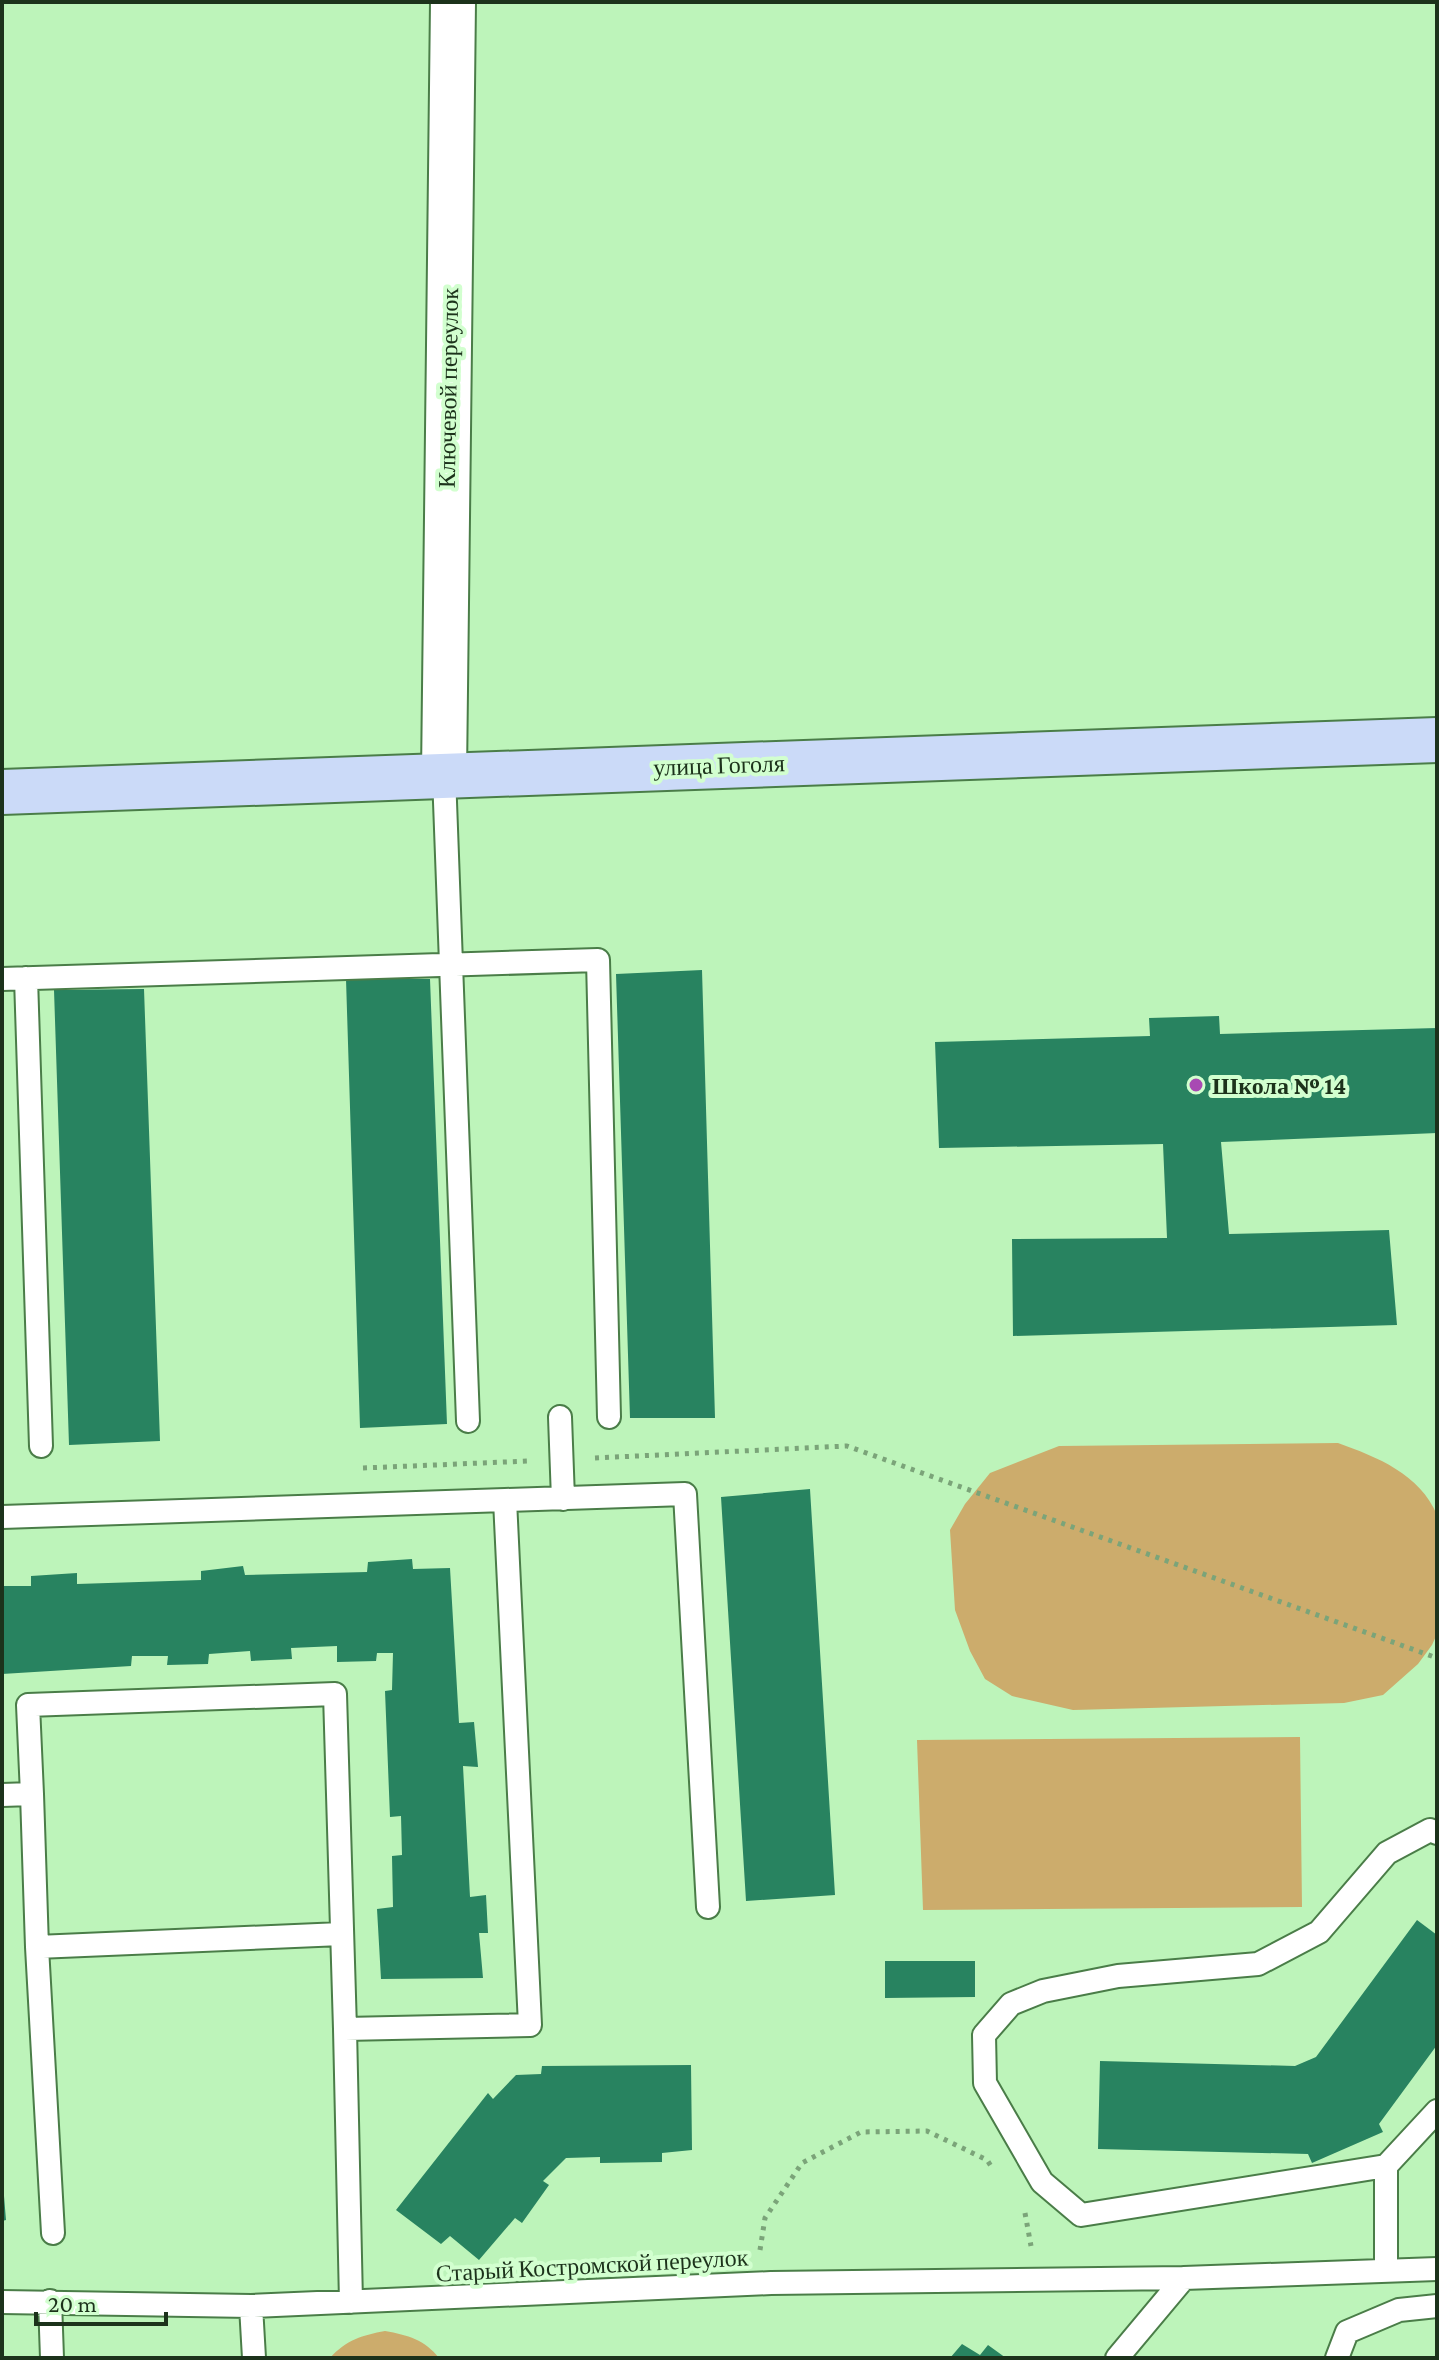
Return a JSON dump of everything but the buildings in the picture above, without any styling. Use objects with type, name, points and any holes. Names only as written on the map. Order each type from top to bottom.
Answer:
[{"type":"street","name":"Ключевой переулок","points":[[444,775],[453,2]]},
{"type":"street","name":"улица Гоголя","points":[[2,792],[1437,740]]},
{"type":"lane","points":[[444,775],[468,1421]]},
{"type":"lane","points":[[2,979],[598,960],[609,1417]]},
{"type":"lane","points":[[26,978],[41,1446]]},
{"type":"lane","points":[[560,1417],[563,1499]]},
{"type":"lane","points":[[2,1517],[685,1494],[708,1907]]},
{"type":"lane","points":[[345,2029],[530,2025],[505,1500]]},
{"type":"lane","points":[[53,2233],[37,1947],[28,1705],[335,1694],[351,2302]]},
{"type":"lane","points":[[2,1795],[32,1794]]},
{"type":"lane","points":[[1437,1833],[1430,1830],[1387,1853],[1319,1932],[1258,1964],[1118,1976],[1043,1991],[1011,2004],[984,2035],[985,2083],[1042,2182],[1081,2215],[1386,2166],[1437,2111]]},
{"type":"lane","points":[[37,1947],[341,1934]]},
{"type":"lane","points":[[1386,2166],[1386,2270]]},
{"type":"lane","name":"Старый Костромской переулок","points":[[2,2302],[251,2306],[756,2284],[1184,2278],[1437,2269]]},
{"type":"lane","points":[[1117,2358],[1184,2278]]},
{"type":"lane","points":[[50,2301],[52,2358]]},
{"type":"lane","points":[[251,2306],[254,2358]]},
{"type":"lane","points":[[1337,2358],[1347,2332],[1399,2310],[1437,2306]]},
{"type":"path","points":[[360,1468],[847,1446],[1437,1658]]},
{"type":"path","points":[[756,2284],[765,2218],[802,2163],[861,2132],[927,2131],[987,2160],[995,2171]]},
{"type":"path","points":[[1018,2203],[1026,2214],[1037,2279]]},
{"type":"shaded area","points":[[1338,1443],[1396,1469],[1420,1488],[1437,1515],[1437,1634],[1418,1664],[1383,1695],[1344,1703],[1073,1710],[1012,1696],[985,1679],[970,1651],[955,1610],[950,1530],[965,1504],[990,1473],[1059,1446]]},
{"type":"shaded area","points":[[1300,1737],[1302,1907],[923,1910],[917,1740]]},
{"type":"shaded area","points":[[385,2331],[415,2339],[439,2358],[330,2358],[355,2339]]},
{"type":"place","name":"Школа № 14","points":[[1196,1085]]}]
